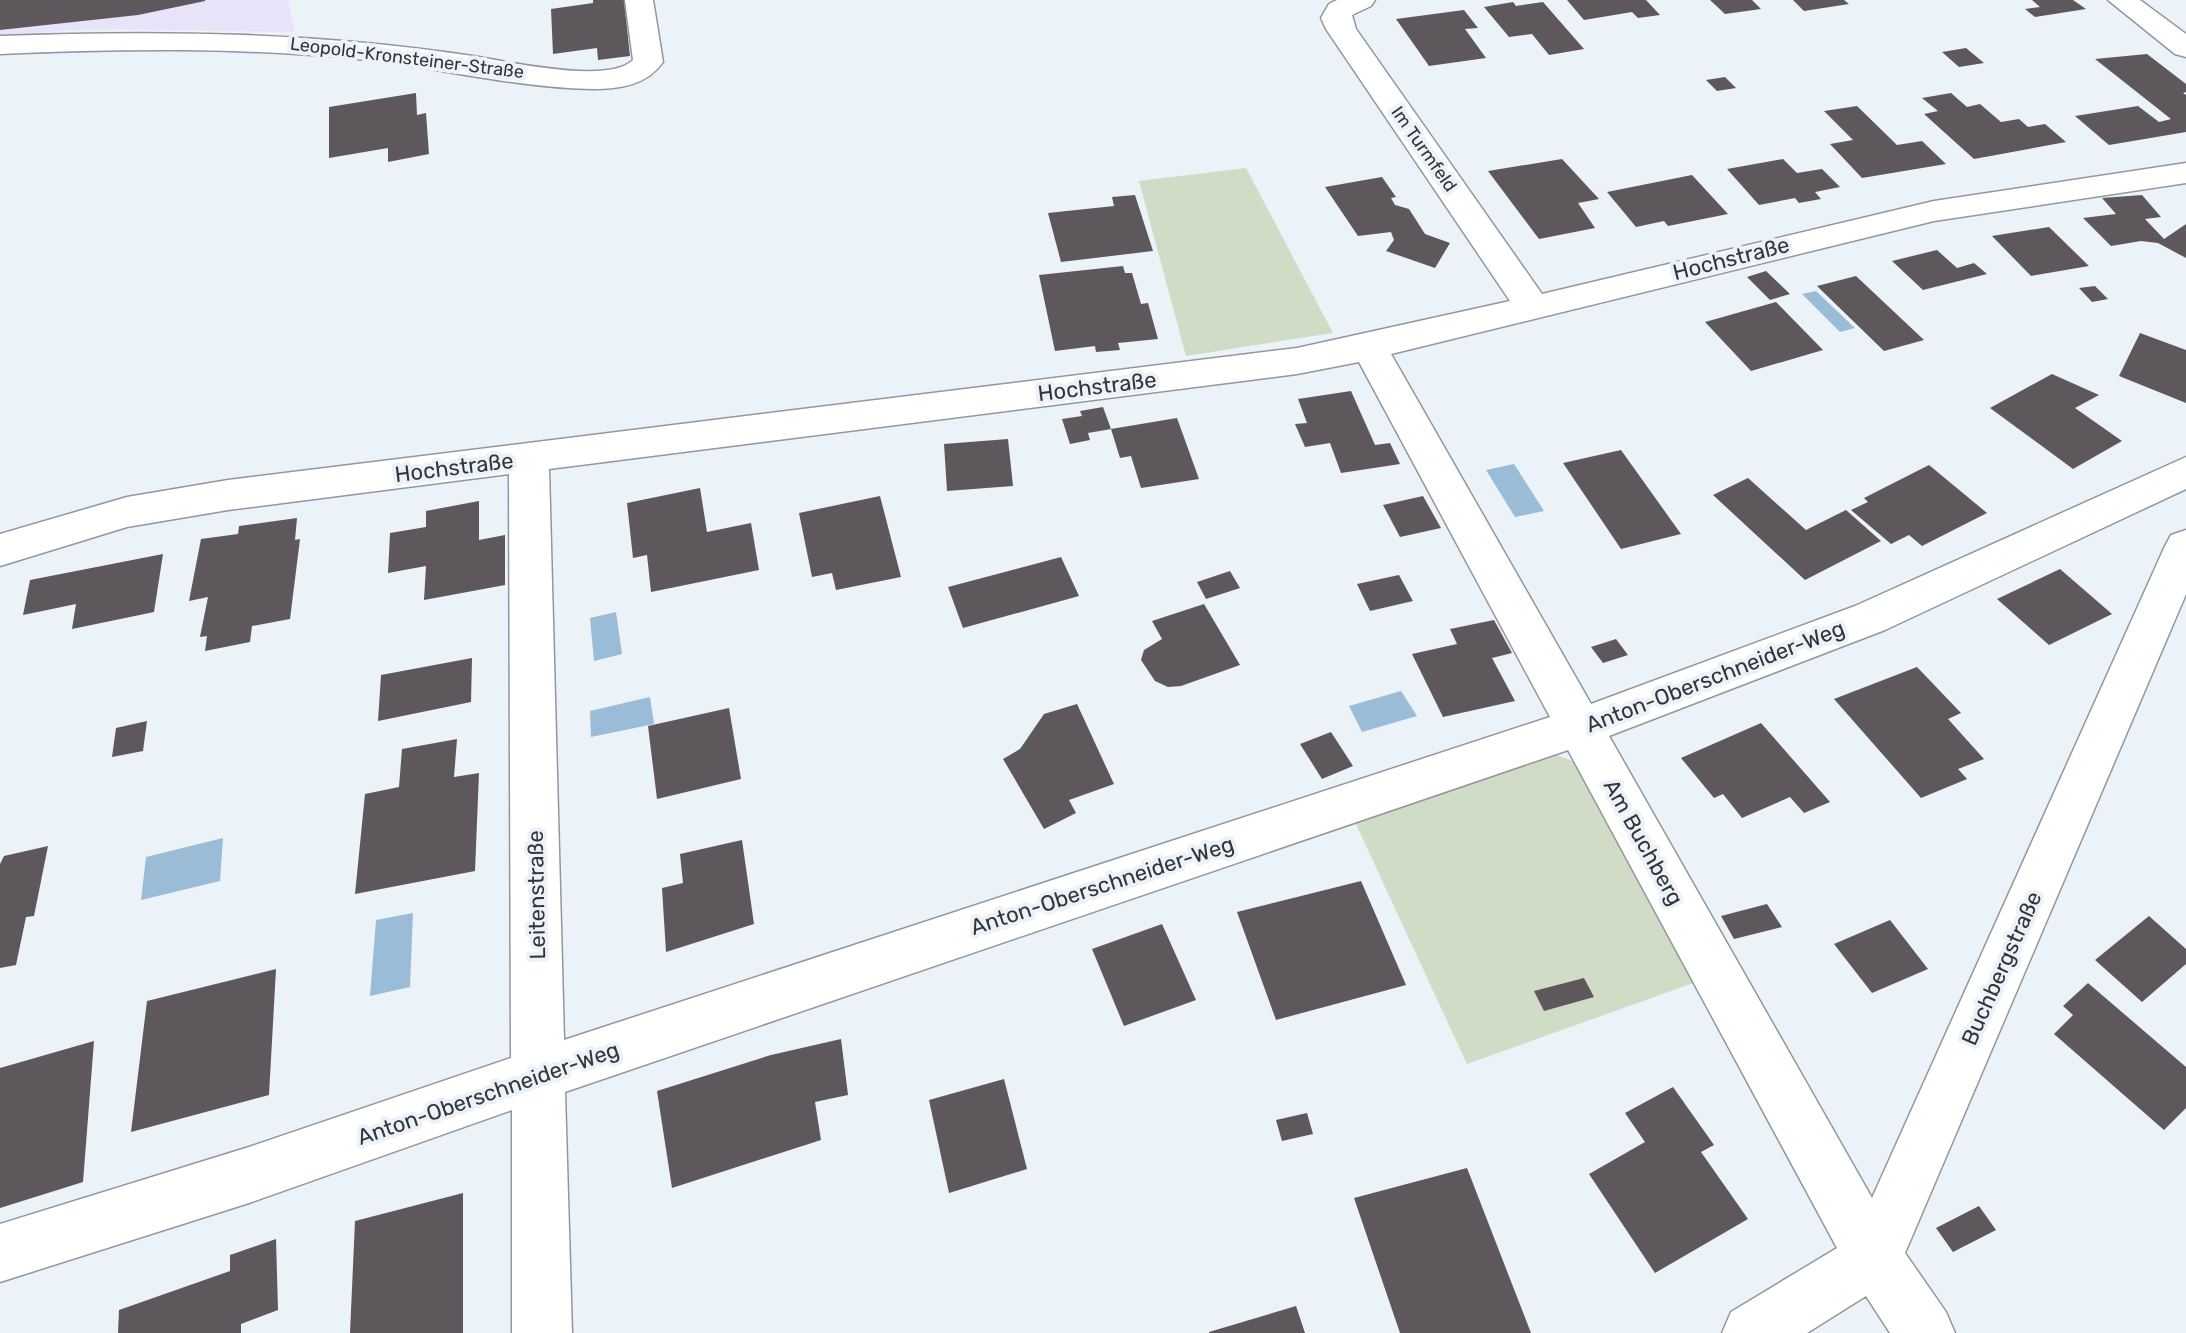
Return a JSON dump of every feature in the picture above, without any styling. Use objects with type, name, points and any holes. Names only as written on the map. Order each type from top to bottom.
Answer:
[{"type":"street","name":"Leopold-Kronsteiner-Straße","points":[[0,45],[108,40],[261,42],[361,50],[554,76],[619,79],[636,76],[648,62],[639,0]]},
{"type":"street","name":"Im Turmfeld","points":[[1361,0],[1339,10],[1336,18],[1341,29],[1532,306]]},
{"type":"street","points":[[2122,0],[2186,48]]},
{"type":"street","name":"Hochstraße","points":[[0,550],[127,512],[228,495],[1297,361],[1369,347],[1934,211],[2186,173]]},
{"type":"street","name":"Am Buchberg","points":[[1369,347],[1874,1258],[1925,1333]]},
{"type":"street","name":"Leitenstraße","points":[[529,457],[542,1333]]},
{"type":"street","name":"Anton-Oberschneider-Weg","points":[[0,1253],[249,1175],[765,996],[1581,726],[1870,618],[2186,472]]},
{"type":"street","name":"Buchbergstraße","points":[[1874,1258],[2186,546]]},
{"type":"street","points":[[1752,1333],[1874,1258]]},
{"type":"shaded area","points":[[0,0],[288,0],[295,32],[94,29],[0,35]]},
{"type":"green space","points":[[1246,168],[1333,333],[1186,356],[1139,181]]},
{"type":"green space","points":[[1551,753],[1592,768],[1699,981],[1467,1064],[1355,822]]},
{"type":"water","points":[[1816,291],[1855,328],[1840,332],[1802,294]]},
{"type":"water","points":[[1514,464],[1544,511],[1515,517],[1486,470]]},
{"type":"water","points":[[616,612],[622,654],[594,661],[590,618]]},
{"type":"water","points":[[1401,691],[1417,716],[1362,732],[1349,706]]},
{"type":"water","points":[[650,697],[654,724],[591,737],[590,711]]},
{"type":"water","points":[[223,838],[220,881],[141,900],[146,857]]},
{"type":"water","points":[[413,913],[410,987],[370,996],[376,920]]},
{"type":"building","points":[[0,0],[205,1],[138,15],[0,30]]},
{"type":"building","points":[[593,0],[624,0],[630,56],[598,60],[597,48],[553,54],[551,9],[593,3]]},
{"type":"building","points":[[1567,0],[1646,0],[1660,15],[1638,18],[1632,12],[1584,20]]},
{"type":"building","points":[[1710,0],[1752,0],[1761,9],[1725,14]]},
{"type":"building","points":[[1793,0],[1844,0],[1849,4],[1804,11]]},
{"type":"building","points":[[2032,0],[2073,0],[2086,9],[2035,17],[2025,9],[2040,7]]},
{"type":"building","points":[[1513,2],[1516,6],[1543,2],[1584,49],[1549,55],[1532,34],[1509,37],[1484,7]]},
{"type":"building","points":[[1464,10],[1478,28],[1465,29],[1486,58],[1429,66],[1396,19]]},
{"type":"building","points":[[1966,48],[1984,63],[1959,67],[1942,52]]},
{"type":"building","points":[[2147,54],[2186,84],[2186,92],[2183,93],[2186,95],[2186,132],[2109,145],[2075,116],[2138,106],[2159,122],[2171,119],[2095,59]]},
{"type":"building","points":[[1725,77],[1736,88],[1717,91],[1706,80]]},
{"type":"building","points":[[416,93],[417,115],[426,113],[429,154],[388,162],[388,148],[329,158],[329,107]]},
{"type":"building","points":[[1951,93],[1967,107],[1980,104],[2001,122],[2019,119],[2028,127],[2045,124],[2066,142],[1974,159],[1924,114],[1938,111],[1922,98]]},
{"type":"building","points":[[1857,106],[1897,145],[1922,141],[1946,164],[1862,178],[1830,144],[1853,140],[1824,111]]},
{"type":"building","points":[[1562,159],[1599,199],[1578,203],[1595,228],[1539,239],[1488,171]]},
{"type":"building","points":[[1783,159],[1797,173],[1822,169],[1840,187],[1815,192],[1821,199],[1799,203],[1795,198],[1759,205],[1727,169]]},
{"type":"building","points":[[1692,175],[1728,214],[1668,226],[1664,221],[1636,227],[1607,192]]},
{"type":"building","points":[[1382,177],[1396,197],[1391,198],[1395,205],[1409,209],[1425,234],[1450,243],[1435,268],[1386,251],[1394,240],[1391,232],[1358,236],[1325,187]]},
{"type":"building","points":[[1135,195],[1153,251],[1061,262],[1048,213],[1114,206],[1112,197]]},
{"type":"building","points":[[2142,195],[2161,217],[2145,219],[2164,239],[2186,224],[2186,258],[2158,243],[2141,241],[2111,246],[2083,218],[2116,214],[2102,198]]},
{"type":"building","points":[[2049,227],[2089,266],[2031,276],[1992,236]]},
{"type":"building","points":[[1937,250],[1957,268],[1974,263],[1987,274],[1923,290],[1892,261]]},
{"type":"building","points":[[1123,266],[1125,273],[1132,273],[1141,304],[1148,303],[1158,339],[1118,343],[1120,350],[1096,352],[1095,346],[1055,351],[1039,275]]},
{"type":"building","points":[[1766,271],[1790,294],[1770,300],[1747,277]]},
{"type":"building","points":[[1856,276],[1924,340],[1884,351],[1817,286]]},
{"type":"building","points":[[2095,286],[2108,299],[2092,302],[2079,288]]},
{"type":"building","points":[[1776,302],[1823,350],[1751,371],[1705,322]]},
{"type":"building","points":[[2140,333],[2186,350],[2186,403],[2119,376]]},
{"type":"building","points":[[2052,374],[2099,395],[2075,408],[2122,441],[2073,469],[1990,408]]},
{"type":"building","points":[[1351,391],[1375,445],[1390,443],[1400,464],[1341,473],[1330,443],[1305,447],[1295,424],[1307,423],[1298,399]]},
{"type":"building","points":[[1103,407],[1111,429],[1088,433],[1090,440],[1070,444],[1062,419],[1082,416],[1080,411]]},
{"type":"building","points":[[1177,418],[1199,479],[1141,488],[1131,456],[1120,458],[1111,429]]},
{"type":"building","points":[[1008,439],[1013,486],[947,491],[944,444]]},
{"type":"building","points":[[1621,450],[1681,534],[1621,549],[1563,463]]},
{"type":"building","points":[[1929,465],[1987,513],[1922,546],[1909,535],[1891,544],[1851,510],[1868,502],[1864,498]]},
{"type":"building","points":[[1748,478],[1806,530],[1846,510],[1881,541],[1805,580],[1713,495]]},
{"type":"building","points":[[700,488],[707,532],[751,523],[759,570],[651,592],[647,555],[633,558],[627,503]]},
{"type":"building","points":[[880,496],[901,577],[836,590],[832,573],[812,577],[799,513]]},
{"type":"building","points":[[1423,496],[1441,528],[1400,537],[1383,505]]},
{"type":"building","points":[[479,501],[479,540],[505,535],[505,585],[424,600],[426,566],[388,573],[390,533],[426,527],[426,511]]},
{"type":"building","points":[[297,518],[295,540],[300,539],[290,619],[252,626],[250,642],[205,651],[207,636],[200,637],[208,597],[189,601],[201,539],[238,534],[239,526]]},
{"type":"building","points":[[163,554],[154,612],[72,629],[76,604],[23,615],[30,580]]},
{"type":"building","points":[[1061,557],[1079,596],[963,628],[948,587]]},
{"type":"building","points":[[2060,569],[2112,614],[2049,645],[1997,599]]},
{"type":"building","points":[[1230,571],[1240,588],[1206,599],[1197,582]]},
{"type":"building","points":[[1399,575],[1413,601],[1370,611],[1357,584]]},
{"type":"building","points":[[1204,604],[1240,665],[1181,686],[1168,687],[1155,681],[1141,660],[1144,650],[1162,639],[1152,621]]},
{"type":"building","points":[[1494,620],[1512,653],[1492,658],[1515,701],[1443,717],[1412,654],[1457,644],[1450,629]]},
{"type":"building","points":[[1616,639],[1628,655],[1603,663],[1591,647]]},
{"type":"building","points":[[472,658],[471,702],[378,721],[381,675]]},
{"type":"building","points":[[1917,667],[1961,713],[1948,719],[1984,759],[1958,769],[1967,779],[1921,798],[1834,699]]},
{"type":"building","points":[[1077,704],[1114,784],[1069,800],[1076,813],[1044,829],[1003,759],[1020,749],[1044,714]]},
{"type":"building","points":[[729,708],[741,779],[657,799],[648,726]]},
{"type":"building","points":[[147,721],[143,751],[112,757],[116,728]]},
{"type":"building","points":[[1761,723],[1830,802],[1804,813],[1790,797],[1742,818],[1723,794],[1714,798],[1681,758]]},
{"type":"building","points":[[1331,732],[1353,766],[1322,779],[1300,744]]},
{"type":"building","points":[[457,739],[454,777],[479,773],[475,871],[355,894],[365,794],[399,787],[402,749]]},
{"type":"building","points":[[742,840],[754,924],[666,952],[662,888],[683,883],[680,854]]},
{"type":"building","points":[[48,846],[34,916],[26,917],[16,965],[0,968],[0,864],[4,856]]},
{"type":"building","points":[[1361,881],[1406,985],[1276,1020],[1237,912]]},
{"type":"building","points":[[1767,904],[1782,927],[1734,939],[1721,916]]},
{"type":"building","points":[[2149,916],[2186,949],[2186,964],[2142,1002],[2095,960]]},
{"type":"building","points":[[1890,920],[1928,969],[1872,993],[1834,944]]},
{"type":"building","points":[[1162,924],[1196,1000],[1124,1026],[1092,949]]},
{"type":"building","points":[[276,969],[269,1095],[131,1132],[147,1001]]},
{"type":"building","points":[[1584,978],[1594,997],[1544,1011],[1534,991]]},
{"type":"building","points":[[2088,983],[2186,1067],[2186,1108],[2164,1130],[2054,1034],[2073,1015],[2063,1006]]},
{"type":"building","points":[[841,1039],[848,1095],[815,1102],[821,1140],[672,1188],[657,1091],[771,1055]]},
{"type":"building","points":[[94,1041],[83,1182],[0,1208],[0,1068]]},
{"type":"building","points":[[1004,1079],[1027,1169],[949,1193],[929,1100]]},
{"type":"building","points":[[1673,1087],[1714,1145],[1701,1152],[1748,1219],[1655,1273],[1589,1174],[1645,1142],[1625,1113]]},
{"type":"building","points":[[1307,1113],[1313,1134],[1282,1141],[1276,1120]]},
{"type":"building","points":[[1467,1168],[1531,1333],[1400,1333],[1354,1198]]},
{"type":"building","points":[[463,1193],[463,1333],[350,1333],[355,1221]]},
{"type":"building","points":[[1979,1206],[1996,1230],[1953,1252],[1936,1228]]},
{"type":"building","points":[[276,1239],[278,1310],[241,1324],[241,1333],[118,1333],[119,1310],[230,1271],[230,1255]]},
{"type":"building","points":[[1296,1306],[1305,1333],[1209,1333],[1209,1332]]}]
